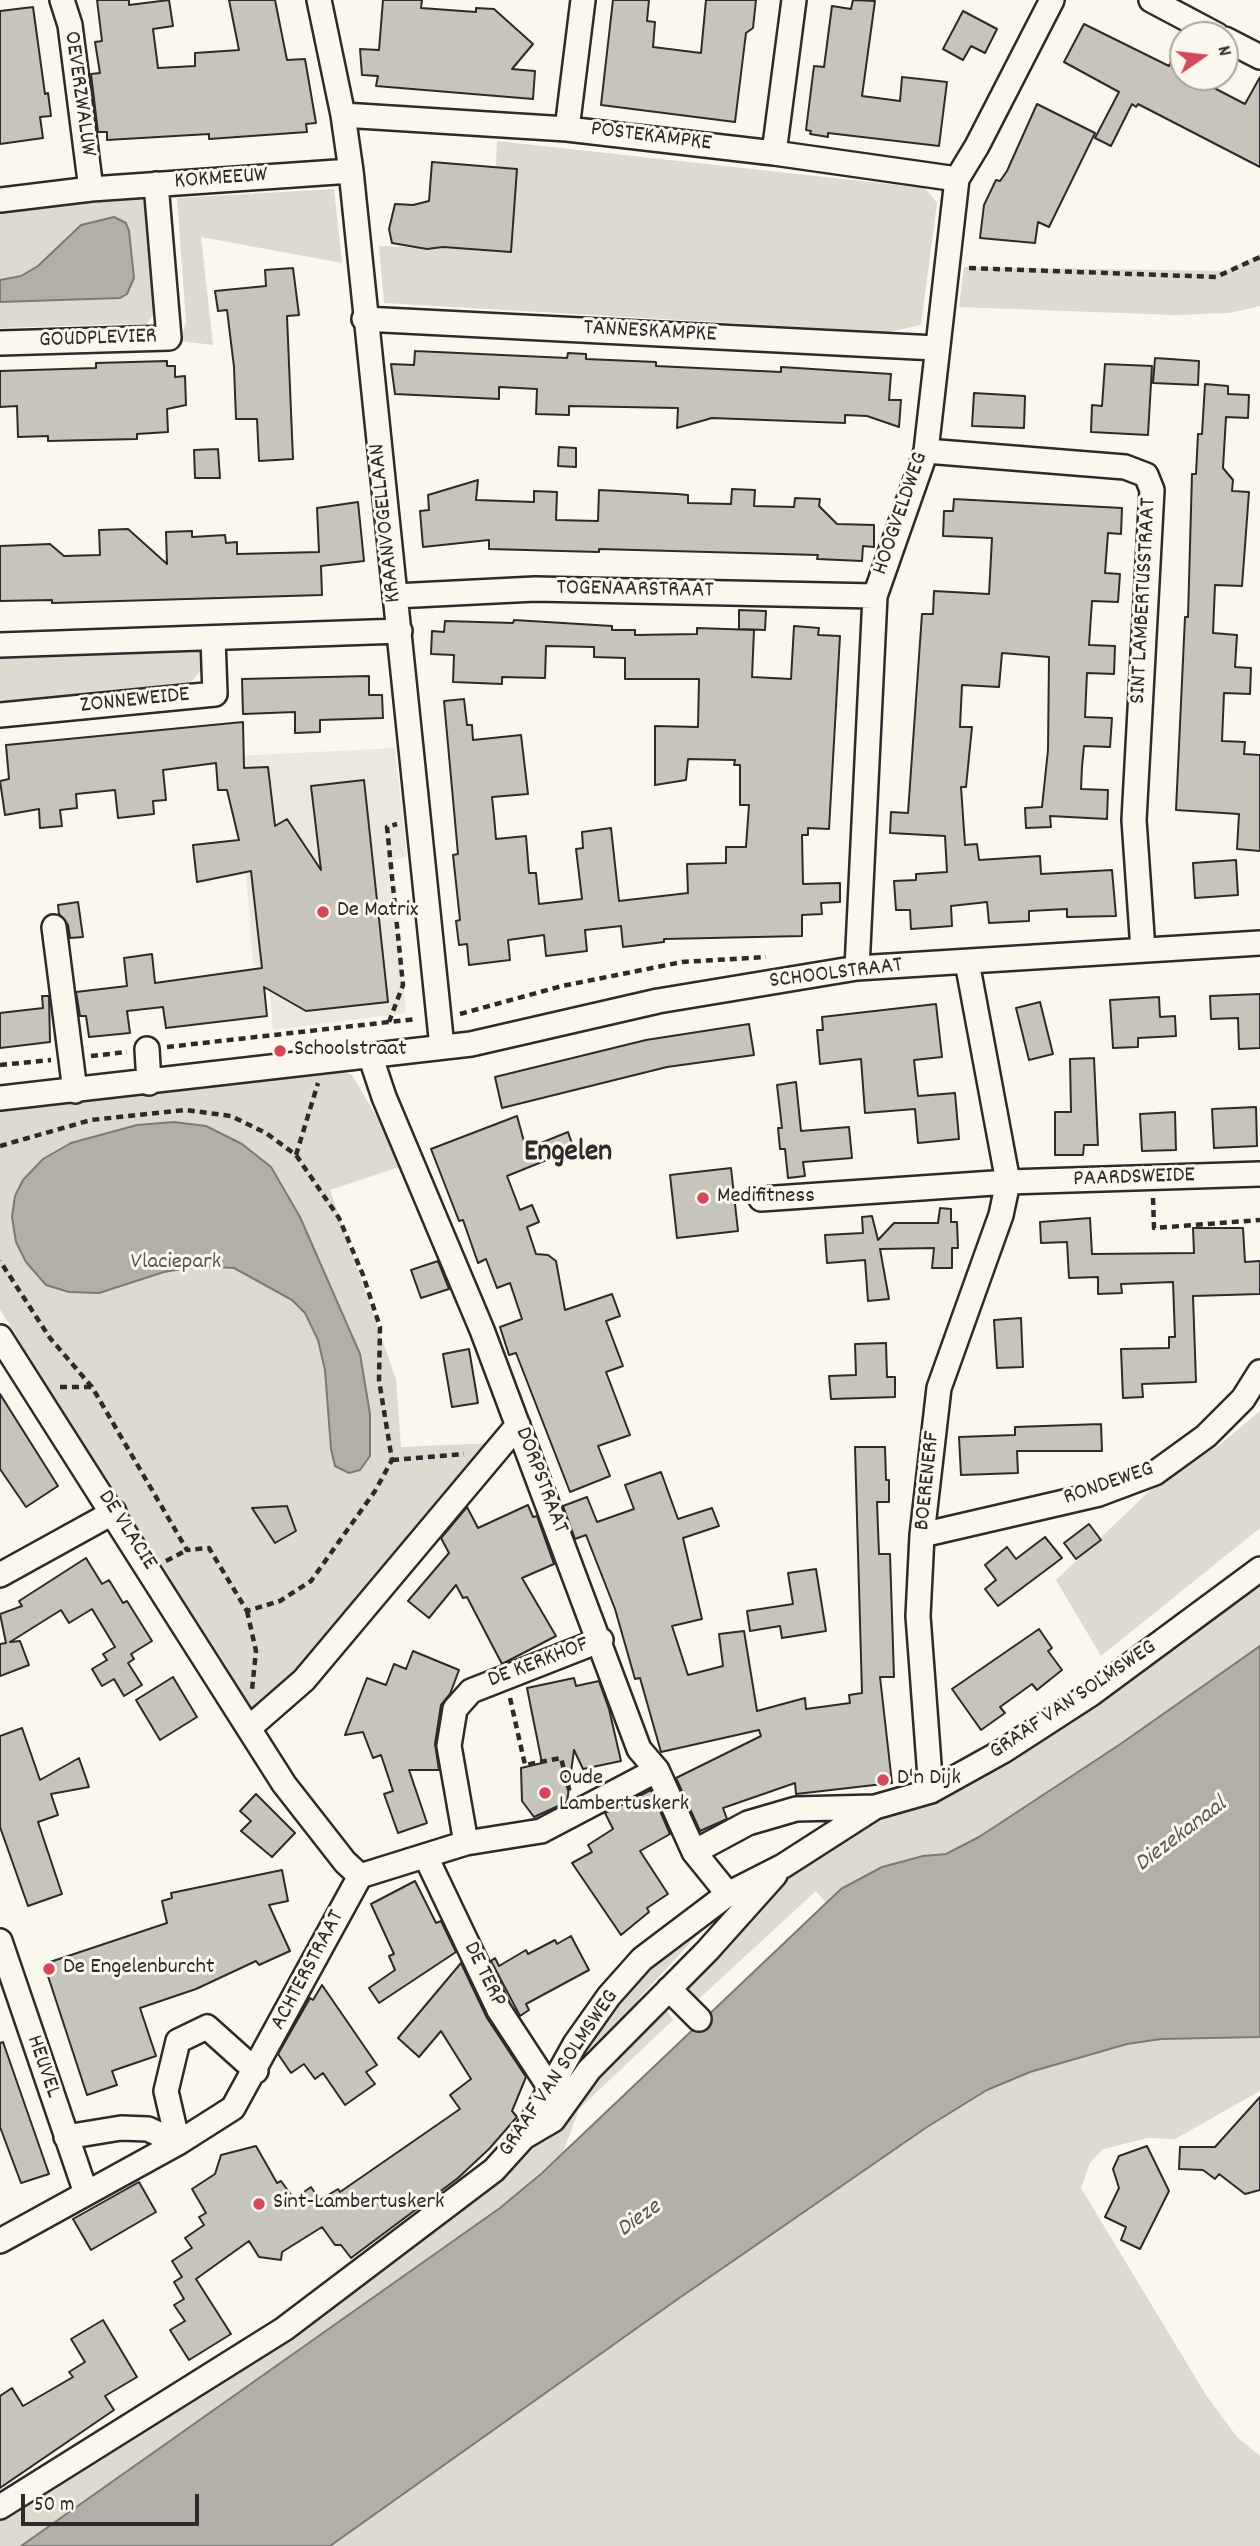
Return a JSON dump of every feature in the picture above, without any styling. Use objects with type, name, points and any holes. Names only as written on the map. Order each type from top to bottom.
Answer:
[{"type":"street","name":"OEVERZWALUW","points":[[62,0],[69,25],[91,189]]},
{"type":"street","name":"KRAANVOGELLAAN","points":[[319,0],[343,114],[351,172],[364,319],[400,631],[442,1047]]},
{"type":"street","points":[[567,129],[583,0]]},
{"type":"street","points":[[774,153],[794,0]]},
{"type":"street","name":"HOOGVELDWEG","points":[[857,968],[875,596],[926,451],[957,179],[977,146],[1052,0]]},
{"type":"street","points":[[1151,0],[1191,21]]},
{"type":"street","points":[[1239,46],[1260,57]]},
{"type":"street","name":"POSTEKAMPKE","points":[[343,114],[567,129],[774,153],[957,179]]},
{"type":"street","name":"KOKMEEUW","points":[[91,189],[351,172]]},
{"type":"street","name":"GOUDPLEVIER","points":[[0,343],[169,338],[156,184]]},
{"type":"street","points":[[0,200],[91,189]]},
{"type":"street","name":"TANNESKAMPKE","points":[[364,319],[936,348]]},
{"type":"street","name":"SINT LAMBERTUSSTRAAT","points":[[926,451],[1125,467],[1146,475],[1152,490],[1134,820],[1143,950]]},
{"type":"street","name":"TOGENAARSTRAAT","points":[[395,596],[535,589],[875,596]]},
{"type":"street","points":[[0,645],[400,631]]},
{"type":"street","name":"ZONNEWEIDE","points":[[0,715],[215,694],[213,638]]},
{"type":"street","points":[[54,927],[75,1091]]},
{"type":"street","name":"SCHOOLSTRAAT","points":[[0,1098],[371,1058],[471,1044],[658,1001],[857,968],[1260,943]]},
{"type":"street","name":"BOERENERF","points":[[930,1791],[918,1616],[922,1535],[939,1388],[1001,1215],[1008,1182],[967,962]]},
{"type":"street","points":[[147,1049],[149,1083]]},
{"type":"street","name":"DORPSTRAAT","points":[[371,1058],[518,1425],[639,1748],[657,1770],[694,1852],[728,1894]]},
{"type":"street","name":"PAARDSWEIDE","points":[[1008,1182],[1260,1174]]},
{"type":"street","points":[[761,1199],[1008,1182]]},
{"type":"street","name":"DE VLACIE","points":[[0,1337],[114,1512],[284,1784],[345,1862],[360,1876]]},
{"type":"street","name":"RONDEWEG","points":[[922,1535],[1099,1494],[1155,1473],[1206,1436],[1243,1399],[1260,1372]]},
{"type":"street","points":[[249,1728],[304,1680],[518,1425]]},
{"type":"street","points":[[0,1575],[114,1512]]},
{"type":"street","name":"GRAAF VAN SOLMSWEG","points":[[694,1852],[748,1823],[796,1809],[875,1807],[930,1791],[1003,1751],[1091,1694],[1260,1569]]},
{"type":"street","name":"DE KERKHOF","points":[[466,1843],[449,1746],[455,1709],[471,1690],[600,1640]]},
{"type":"street","points":[[360,1876],[466,1843],[541,1831],[574,1811],[657,1770]]},
{"type":"street","name":"GRAAF VAN SOLMSWEG","points":[[0,2507],[284,2329],[494,2170],[522,2139],[575,2044],[609,1996],[642,1959],[728,1894],[783,1866],[875,1807]]},
{"type":"street","name":"DE TERP","points":[[426,1857],[499,2010],[550,2088]]},
{"type":"street","points":[[522,2139],[553,2120],[589,2070],[669,1989],[783,1866]]},
{"type":"street","name":"ACHTERSTRAAT","points":[[0,2241],[178,2143],[233,2108],[256,2071],[360,1876]]},
{"type":"street","name":"HEUVEL","points":[[0,1941],[86,2193]]},
{"type":"street","points":[[669,1989],[699,2019]]},
{"type":"street","points":[[178,2143],[166,2091],[178,2040],[207,2027],[256,2071]]},
{"type":"street","points":[[66,2137],[121,2128],[148,2129],[178,2143]]},
{"type":"path","points":[[947,268],[1216,277],[1260,257]]},
{"type":"path","points":[[389,1022],[403,985],[387,827],[417,818]]},
{"type":"path","points":[[296,1156],[324,1063]]},
{"type":"path","points":[[0,1155],[1,1146],[91,1120],[186,1110],[231,1116],[266,1133],[296,1156],[339,1217],[363,1275],[380,1327],[379,1380],[392,1460],[375,1491],[311,1581],[280,1601],[247,1611]]},
{"type":"path","points":[[1153,1179],[1154,1228],[1260,1220]]},
{"type":"path","points":[[0,1261],[50,1338],[92,1387],[187,1550],[209,1548],[247,1611],[256,1651],[249,1728]]},
{"type":"path","points":[[34,1388],[92,1387]]},
{"type":"path","points":[[392,1460],[496,1452]]},
{"type":"path","points":[[505,1678],[526,1765],[561,1758],[574,1811]]},
{"type":"shaded area","name":"De Matrix","points":[[395,748],[407,857],[391,861],[406,1013],[273,1030],[268,970],[253,964],[237,756]]},
{"type":"green space","points":[[497,141],[925,188],[937,203],[921,325],[889,332],[384,303],[379,246],[492,250]]},
{"type":"green space","points":[[334,189],[342,263],[201,237],[213,345],[172,340],[181,337],[186,322],[177,198]]},
{"type":"green space","points":[[134,193],[150,207],[159,306],[146,325],[129,332],[128,324],[0,328],[0,302],[120,298],[72,232],[38,266],[21,276],[0,280],[0,208]]},
{"type":"green space","points":[[1260,254],[1260,306],[1229,313],[1174,315],[959,307],[964,267],[1226,271]]},
{"type":"green space","points":[[203,652],[205,665],[186,689],[0,706],[0,657]]},
{"type":"green space","name":"Vlaciepark","points":[[342,1071],[352,1075],[405,1165],[330,1190],[396,1379],[401,1447],[496,1443],[297,1671],[287,1677],[250,1719],[0,1309],[0,1107]]},
{"type":"green space","points":[[1260,1411],[1260,1528],[1101,1656],[1056,1580],[1157,1484],[1218,1446]]},
{"type":"green space","points":[[1260,1559],[1260,1646],[1119,1745],[979,1837],[946,1854],[923,1856],[841,1889],[826,1903],[816,1891],[689,2008],[676,1994],[694,1962],[817,1848],[935,1792]]},
{"type":"green space","points":[[716,1915],[642,1995],[574,2084],[559,2097],[623,1993],[657,1956]]},
{"type":"green space","points":[[654,2003],[664,2006],[673,2020],[579,2109],[563,2152],[500,2208],[21,2546],[0,2546],[0,2513],[344,2292],[453,2218],[510,2173],[556,2124]]},
{"type":"green space","points":[[1260,2037],[1260,2091],[1175,2139],[1148,2138],[1103,2149],[1090,2163],[1081,2188],[1206,2395],[1237,2437],[1260,2456],[1260,2546],[330,2546],[675,2301],[927,2127],[987,2090],[1030,2072],[1127,2044],[1161,2039]]},
{"type":"water","points":[[114,217],[126,223],[129,231],[134,278],[127,294],[120,298],[0,302],[0,280],[21,276],[38,266],[81,225]]},
{"type":"water","points":[[174,1122],[206,1126],[242,1144],[271,1167],[300,1217],[360,1354],[370,1414],[370,1456],[360,1470],[349,1473],[335,1466],[331,1449],[325,1370],[318,1340],[305,1313],[292,1300],[234,1268],[199,1266],[164,1272],[99,1293],[69,1292],[46,1285],[26,1262],[16,1242],[12,1217],[15,1196],[23,1180],[43,1159],[71,1143],[137,1125]]},
{"type":"water","points":[[1260,1646],[1260,2037],[1161,2039],[1127,2044],[1030,2072],[987,2090],[927,2127],[675,2301],[330,2546],[21,2546],[500,2208],[542,2173],[841,1889],[882,1867],[923,1856],[946,1854],[979,1837],[1119,1745]]},
{"type":"building","points":[[97,0],[129,0],[129,5],[169,0],[173,26],[153,29],[158,68],[195,66],[195,53],[239,50],[229,0],[275,0],[287,60],[305,59],[316,123],[306,124],[307,132],[209,139],[209,134],[107,140],[107,132],[98,132],[91,74],[100,73],[95,42],[102,41]]},
{"type":"building","points":[[383,0],[422,0],[421,8],[476,12],[476,8],[494,9],[533,44],[512,69],[535,71],[533,99],[376,86],[378,76],[362,75],[360,49],[379,50]]},
{"type":"building","points":[[613,0],[649,0],[647,21],[655,22],[653,47],[701,53],[706,0],[756,0],[753,28],[746,33],[735,122],[601,105]]},
{"type":"building","points":[[853,0],[875,1],[862,96],[900,101],[902,77],[947,82],[939,146],[828,133],[828,137],[810,134],[811,131],[806,130],[814,66],[824,67],[832,6],[851,9]]},
{"type":"building","points":[[33,7],[45,94],[48,93],[51,116],[40,117],[43,138],[0,144],[0,11]]},
{"type":"building","points":[[963,11],[997,29],[985,53],[971,46],[963,60],[943,49]]},
{"type":"building","points":[[1084,24],[1169,66],[1169,91],[1220,91],[1245,104],[1260,77],[1260,167],[1138,104],[1136,107],[1132,104],[1111,146],[1095,138],[1119,92],[1064,62]]},
{"type":"building","points":[[1037,104],[1095,133],[1049,227],[1038,222],[1035,243],[980,238],[984,205],[996,180],[1000,181],[1007,171]]},
{"type":"building","points":[[432,162],[517,169],[511,252],[443,247],[427,249],[392,243],[389,229],[395,204],[413,205],[429,201]]},
{"type":"building","points":[[293,268],[299,315],[287,316],[293,459],[259,461],[257,419],[236,419],[234,367],[227,310],[218,311],[215,291],[266,286],[265,270]]},
{"type":"building","points":[[415,351],[567,358],[568,353],[586,354],[586,359],[656,362],[656,366],[781,372],[781,367],[891,374],[889,400],[901,400],[899,427],[867,416],[845,415],[845,423],[712,418],[677,428],[678,408],[569,406],[569,415],[536,414],[537,389],[499,387],[499,399],[395,394],[391,364],[414,365]]},
{"type":"building","points":[[1155,358],[1199,361],[1198,385],[1153,383]]},
{"type":"building","points":[[167,361],[167,366],[175,366],[175,377],[185,376],[186,405],[167,409],[168,432],[137,434],[137,439],[48,441],[48,436],[18,437],[17,406],[0,407],[0,371],[96,368],[96,363]]},
{"type":"building","points":[[1105,364],[1152,366],[1148,435],[1091,432],[1092,405],[1102,406]]},
{"type":"building","points":[[1205,384],[1228,386],[1228,394],[1249,395],[1248,418],[1226,417],[1223,468],[1233,480],[1232,491],[1249,492],[1242,586],[1215,585],[1213,633],[1237,635],[1235,667],[1251,668],[1250,694],[1224,693],[1222,741],[1245,742],[1244,754],[1260,755],[1260,851],[1237,849],[1239,814],[1176,810],[1185,617],[1188,617],[1192,474],[1196,474],[1198,434],[1202,434]]},
{"type":"building","points":[[974,393],[1025,396],[1024,428],[972,426]]},
{"type":"building","points":[[559,447],[576,448],[576,467],[558,466]]},
{"type":"building","points":[[218,449],[220,478],[195,478],[194,450]]},
{"type":"building","points":[[478,480],[476,500],[534,502],[534,491],[557,492],[556,520],[598,521],[599,490],[688,495],[688,503],[731,504],[732,489],[755,490],[754,506],[794,507],[795,498],[820,499],[819,506],[837,524],[874,525],[874,547],[863,546],[862,561],[817,559],[818,555],[489,549],[489,540],[423,547],[420,511],[429,510],[428,495]]},
{"type":"building","points":[[954,499],[1122,508],[1121,534],[1108,533],[1105,573],[1120,574],[1118,602],[1092,601],[1089,645],[1115,646],[1114,674],[1087,673],[1085,717],[1112,718],[1110,747],[1084,746],[1082,767],[1081,789],[1108,790],[1107,819],[1050,816],[1051,827],[1026,828],[1025,808],[1042,807],[1048,750],[1049,657],[1002,653],[999,687],[962,685],[960,727],[972,727],[966,787],[961,787],[965,845],[977,844],[979,860],[1040,856],[1041,874],[1112,870],[1116,916],[1067,917],[1067,909],[1029,911],[1029,921],[989,923],[987,902],[951,906],[952,926],[911,929],[910,910],[896,910],[894,881],[916,880],[916,874],[947,872],[945,836],[890,833],[891,812],[908,813],[922,614],[933,614],[934,591],[989,594],[992,538],[943,536],[944,511],[953,511]]},
{"type":"building","points":[[358,502],[364,561],[321,566],[322,595],[52,603],[52,600],[0,601],[0,546],[50,544],[64,556],[100,555],[99,530],[128,529],[167,564],[166,532],[192,531],[192,537],[225,535],[226,543],[237,542],[237,554],[319,552],[317,508]]},
{"type":"building","points":[[739,610],[766,611],[765,630],[739,629]]},
{"type":"building","points":[[514,620],[612,626],[612,630],[635,630],[635,635],[697,634],[697,628],[754,630],[752,677],[791,679],[794,626],[819,628],[818,635],[840,636],[829,829],[808,828],[808,835],[802,835],[803,884],[840,883],[840,902],[821,903],[822,914],[802,915],[802,936],[664,939],[664,942],[623,947],[621,926],[585,930],[587,951],[546,956],[544,935],[508,940],[510,960],[469,965],[467,944],[459,945],[456,921],[460,920],[453,855],[458,854],[444,701],[464,699],[467,725],[472,725],[473,740],[521,735],[528,794],[492,797],[496,839],[526,836],[529,873],[536,873],[539,904],[582,899],[576,849],[583,848],[582,832],[611,828],[619,901],[688,893],[687,864],[726,863],[726,847],[746,847],[749,805],[740,805],[740,765],[734,765],[735,760],[688,759],[686,780],[655,785],[655,726],[698,727],[699,679],[625,679],[625,658],[594,657],[594,647],[546,646],[545,678],[502,677],[502,684],[453,682],[454,655],[431,654],[432,631],[444,632],[445,621],[513,623]]},
{"type":"building","points":[[369,676],[369,695],[382,695],[383,718],[320,720],[320,732],[295,733],[295,712],[243,714],[242,679]]},
{"type":"building","points":[[243,722],[244,768],[268,767],[275,826],[287,819],[321,870],[311,786],[364,780],[388,1002],[306,1011],[264,987],[267,1016],[166,1028],[163,1007],[127,1011],[130,1033],[89,1037],[86,1016],[80,1016],[76,992],[127,986],[124,958],[152,954],[155,983],[262,968],[251,871],[197,882],[193,845],[239,840],[227,790],[218,790],[216,763],[163,770],[166,800],[153,801],[154,814],[118,818],[115,790],[76,794],[77,808],[60,810],[62,826],[40,828],[39,809],[5,815],[0,781],[9,779],[6,745]]},
{"type":"building","points":[[1236,860],[1238,895],[1195,898],[1193,863]]},
{"type":"building","points":[[78,902],[83,937],[70,938],[68,925],[59,914],[58,905]]},
{"type":"building","points":[[1260,994],[1260,1048],[1239,1049],[1238,1018],[1211,1019],[1210,996]]},
{"type":"building","points":[[42,996],[49,996],[50,1042],[0,1048],[0,1013],[43,1008]]},
{"type":"building","points":[[1159,997],[1160,1017],[1175,1016],[1176,1036],[1138,1038],[1138,1047],[1113,1048],[1110,1000]]},
{"type":"building","points":[[1040,1002],[1053,1054],[1029,1060],[1016,1008]]},
{"type":"building","points":[[936,1004],[942,1057],[914,1060],[918,1096],[955,1093],[959,1139],[918,1143],[915,1109],[865,1113],[861,1059],[820,1064],[817,1030],[823,1030],[822,1017]]},
{"type":"building","points":[[749,1024],[754,1055],[667,1067],[502,1108],[495,1077],[646,1040]]},
{"type":"building","points":[[1094,1058],[1098,1145],[1084,1145],[1083,1155],[1055,1155],[1055,1112],[1071,1112],[1070,1059]]},
{"type":"building","points":[[796,1082],[801,1131],[849,1127],[852,1158],[803,1162],[805,1176],[788,1178],[785,1149],[780,1149],[778,1128],[782,1128],[777,1085]]},
{"type":"building","points":[[1256,1107],[1257,1146],[1214,1148],[1212,1109]]},
{"type":"building","points":[[1175,1112],[1176,1150],[1142,1151],[1140,1114]]},
{"type":"building","points":[[517,1116],[526,1149],[568,1132],[574,1149],[507,1176],[520,1210],[532,1205],[539,1222],[527,1227],[536,1254],[548,1255],[556,1261],[565,1310],[612,1294],[620,1316],[606,1321],[623,1366],[606,1372],[630,1435],[598,1446],[610,1476],[570,1492],[516,1353],[509,1355],[500,1327],[522,1319],[510,1283],[497,1288],[486,1259],[478,1263],[463,1220],[459,1221],[431,1149]]},
{"type":"building","name":"Medifitness","points":[[731,1168],[738,1231],[677,1238],[670,1175]]},
{"type":"building","points":[[940,1208],[951,1209],[951,1222],[957,1222],[958,1248],[952,1248],[952,1268],[932,1268],[934,1248],[880,1249],[889,1299],[868,1301],[865,1260],[827,1263],[825,1235],[863,1233],[862,1217],[872,1216],[878,1240],[894,1223],[938,1223]]},
{"type":"building","points":[[1090,1218],[1092,1254],[1194,1253],[1193,1228],[1243,1228],[1245,1262],[1260,1261],[1260,1294],[1193,1296],[1196,1382],[1142,1384],[1143,1397],[1123,1398],[1121,1349],[1169,1348],[1169,1337],[1175,1337],[1173,1282],[1121,1284],[1122,1293],[1098,1294],[1098,1277],[1069,1278],[1067,1242],[1041,1243],[1040,1222]]},
{"type":"building","points":[[438,1261],[449,1289],[421,1298],[411,1270]]},
{"type":"building","points":[[1021,1318],[1023,1367],[997,1368],[994,1320]]},
{"type":"building","points":[[886,1343],[887,1377],[895,1377],[895,1397],[831,1399],[829,1376],[856,1375],[855,1344]]},
{"type":"building","points":[[469,1349],[478,1403],[452,1407],[443,1354]]},
{"type":"building","points":[[0,1394],[58,1486],[26,1507],[0,1469]]},
{"type":"building","points":[[1101,1424],[1102,1451],[1017,1451],[1018,1473],[961,1475],[959,1437],[1015,1435],[1015,1427]]},
{"type":"building","points":[[855,1447],[885,1447],[886,1480],[889,1480],[889,1502],[877,1502],[879,1554],[890,1554],[894,1677],[880,1677],[892,1783],[796,1794],[795,1783],[723,1808],[727,1819],[700,1831],[676,1778],[761,1736],[759,1730],[661,1752],[640,1678],[635,1679],[615,1609],[586,1535],[575,1539],[563,1506],[587,1497],[597,1522],[634,1509],[625,1485],[661,1472],[678,1519],[712,1508],[719,1526],[683,1538],[702,1619],[672,1626],[688,1675],[723,1666],[719,1634],[744,1631],[757,1711],[805,1698],[806,1709],[850,1703],[849,1695],[862,1693]]},
{"type":"building","points":[[528,1505],[533,1517],[537,1516],[554,1564],[522,1578],[556,1636],[502,1664],[467,1597],[463,1598],[456,1585],[429,1618],[408,1601],[449,1553],[441,1538],[467,1507],[478,1528]]},
{"type":"building","points":[[287,1506],[296,1531],[275,1543],[252,1508]]},
{"type":"building","points":[[1089,1524],[1101,1540],[1076,1559],[1064,1543]]},
{"type":"building","points":[[1045,1537],[1062,1558],[998,1606],[985,1589],[996,1580],[985,1565],[1007,1547],[1016,1559]]},
{"type":"building","points":[[86,1558],[102,1584],[109,1580],[123,1603],[127,1601],[152,1641],[131,1654],[134,1659],[128,1663],[142,1685],[124,1696],[114,1679],[102,1686],[92,1669],[107,1660],[103,1654],[115,1647],[92,1609],[69,1623],[61,1610],[10,1642],[20,1641],[29,1665],[0,1676],[0,1644],[6,1643],[0,1614],[22,1606],[19,1601]]},
{"type":"building","points":[[816,1569],[826,1631],[782,1638],[780,1626],[750,1631],[747,1611],[793,1604],[788,1573]]},
{"type":"building","points":[[1039,1629],[1052,1648],[1048,1651],[1062,1670],[1037,1690],[1032,1684],[1000,1707],[1005,1713],[981,1730],[952,1689]]},
{"type":"building","points":[[413,1651],[459,1670],[450,1694],[441,1705],[435,1744],[439,1770],[409,1770],[427,1823],[398,1833],[384,1794],[393,1791],[381,1755],[373,1758],[363,1732],[345,1735],[367,1678],[386,1685],[394,1664],[406,1669]]},
{"type":"building","points":[[173,1677],[197,1717],[160,1740],[136,1700]]},
{"type":"building","points":[[574,1678],[576,1686],[599,1681],[609,1709],[621,1761],[583,1769],[574,1750],[567,1802],[534,1817],[522,1801],[521,1768],[542,1763],[527,1688]]},
{"type":"building","points":[[22,1728],[40,1780],[79,1758],[89,1787],[51,1794],[58,1815],[38,1822],[62,1894],[28,1906],[0,1827],[0,1736]]},
{"type":"building","points":[[651,1790],[670,1834],[640,1851],[668,1894],[647,1908],[649,1912],[621,1935],[572,1863],[592,1852],[588,1845],[613,1829],[605,1813]]},
{"type":"building","points":[[256,1794],[295,1833],[272,1857],[241,1831],[251,1821],[240,1811]]},
{"type":"building","name":"De Engelenburcht","points":[[282,1870],[288,1901],[269,1905],[290,1951],[259,1965],[256,1961],[196,1989],[140,2008],[156,2056],[112,2071],[117,2085],[87,2095],[44,1964],[167,1923],[162,1901],[172,1898],[171,1893]]},
{"type":"building","points":[[415,1881],[436,1923],[441,1921],[456,1952],[379,2003],[369,1988],[395,1970],[389,1956],[394,1954],[371,1904]]},
{"type":"building","points":[[571,1936],[589,1970],[526,2004],[529,2010],[520,2016],[491,1961],[495,1958],[499,1966],[526,1950],[528,1954],[555,1940],[557,1944]]},
{"type":"building","points":[[461,1963],[487,2018],[526,2077],[512,2111],[517,2117],[489,2149],[458,2178],[351,2258],[341,2245],[335,2245],[322,2227],[282,2252],[281,2260],[259,2257],[249,2241],[196,2279],[231,2334],[189,2360],[170,2330],[185,2321],[174,2305],[184,2299],[174,2282],[182,2277],[172,2261],[192,2248],[185,2238],[204,2225],[199,2217],[206,2213],[192,2189],[215,2174],[221,2155],[256,2146],[277,2183],[281,2181],[294,2199],[311,2187],[320,2200],[338,2189],[340,2192],[460,2109],[450,2095],[471,2079],[441,2031],[419,2057],[398,2038]]},
{"type":"building","points":[[322,1985],[377,2065],[366,2072],[375,2084],[345,2105],[323,2073],[315,2079],[304,2064],[291,2073],[278,2054],[310,1998],[313,2000]]},
{"type":"building","points":[[3,2042],[49,2174],[21,2183],[0,2127],[0,2043]]},
{"type":"building","points":[[1260,2097],[1260,2190],[1245,2194],[1219,2174],[1215,2179],[1203,2170],[1179,2169],[1180,2147],[1215,2147]]},
{"type":"building","points":[[1147,2146],[1169,2191],[1140,2249],[1121,2240],[1126,2227],[1105,2217],[1119,2188],[1113,2169],[1119,2156]]},
{"type":"building","points":[[139,2182],[156,2212],[91,2250],[73,2219]]},
{"type":"building","points":[[103,2320],[137,2377],[105,2396],[114,2410],[0,2488],[0,2396],[12,2388],[23,2406],[73,2377],[69,2372],[85,2362],[71,2339]]},
{"type":"place","name":"De Matrix","points":[[323,912]]},
{"type":"place","name":"Schoolstraat","points":[[280,1051]]},
{"type":"place","name":"Medifitness","points":[[703,1198]]},
{"type":"place","name":"D'n Dijk","points":[[883,1780]]},
{"type":"place","name":"Oude Lambertuskerk","points":[[545,1793]]},
{"type":"place","name":"De Engelenburcht","points":[[49,1969]]},
{"type":"place","name":"Sint-Lambertuskerk","points":[[259,2204]]},
{"type":"district","name":"Engelen","points":[[568,1155]]},
{"type":"water label","name":"Diezekanaal","points":[[1182,1836]]},
{"type":"water label","name":"Dieze","points":[[640,2220]]}]
